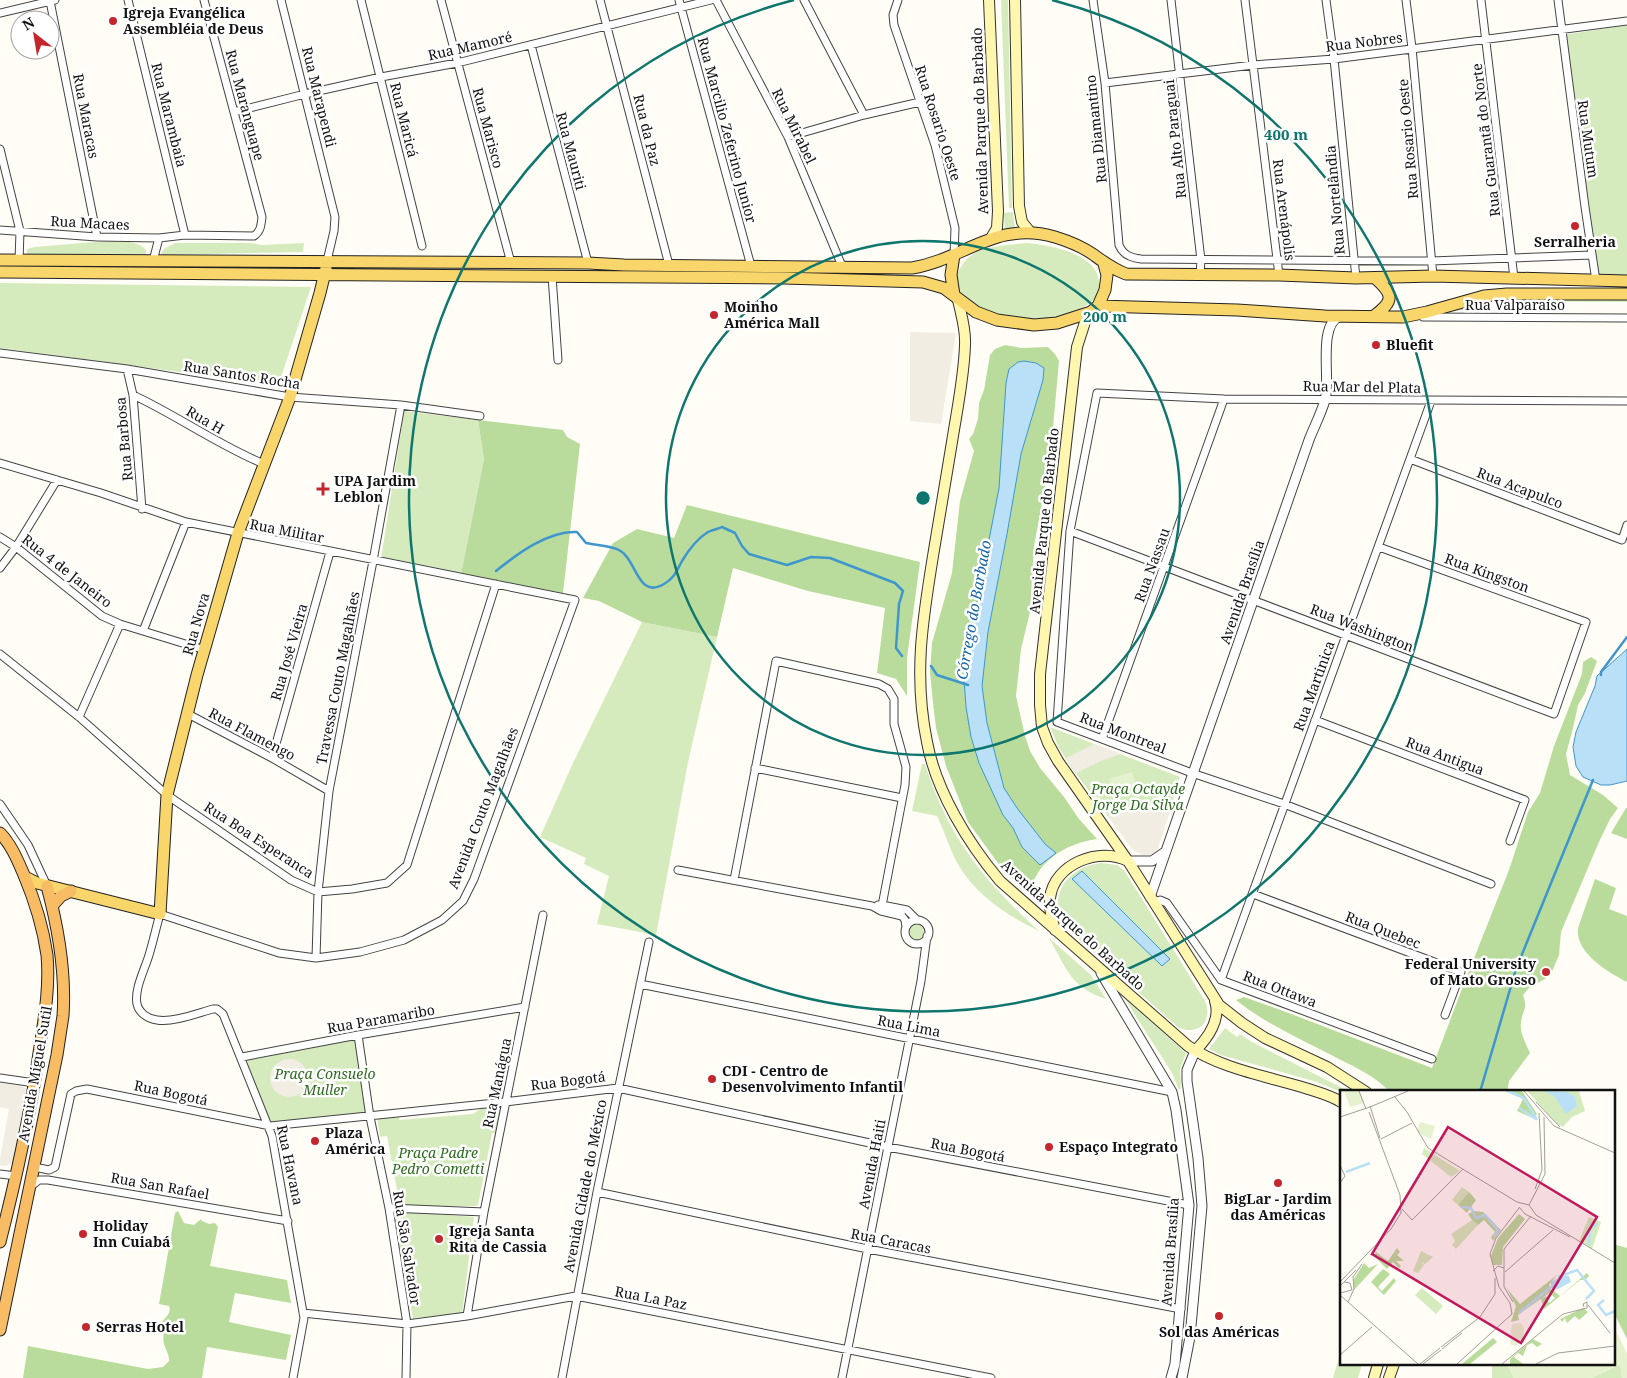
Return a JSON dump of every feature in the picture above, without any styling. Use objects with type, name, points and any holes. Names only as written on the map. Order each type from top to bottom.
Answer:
[{"type":"highway","name":"Avenida Miguel Sutil","points":[[0,833],[5,838],[25,877],[38,910],[47,955],[48,992],[35,1083],[0,1242]]},
{"type":"highway","name":"Avenida Miguel Sutil","points":[[0,1330],[57,1055],[63,1016],[63,978],[47,886]]},
{"type":"highway","points":[[52,906],[61,896],[71,891]]},
{"type":"main road","name":"Avenida Parque do Barbado","points":[[989,0],[998,211],[996,228],[991,238]]},
{"type":"main road","points":[[1015,0],[1019,206],[1022,222],[1030,233]]},
{"type":"main road","points":[[0,260],[588,263],[912,268],[926,265],[991,238],[1030,233],[1055,237],[1077,245],[1093,254],[1104,264],[1126,274],[1279,275],[1356,278],[1433,276],[1627,281]]},
{"type":"main road","points":[[954,254],[951,275],[956,297]]},
{"type":"main road","name":"Rua Nova","points":[[160,914],[167,794],[238,534],[290,396],[327,261]]},
{"type":"main road","points":[[1094,309],[1105,290],[1107,275],[1104,264]]},
{"type":"main road","points":[[0,272],[790,278],[923,282],[934,284],[976,312],[997,320],[1034,325],[1057,323],[1094,309],[1237,310],[1312,315],[1402,317],[1484,296],[1507,294],[1627,294]]},
{"type":"main road","points":[[1374,316],[1385,307],[1390,295],[1386,288],[1375,278]]},
{"type":"main road","name":"Avenida Parque do Barbado","points":[[956,297],[965,343],[957,413],[926,595],[920,650],[921,701],[927,744],[944,791],[964,831],[984,862],[1000,881],[1195,1051],[1232,1067],[1318,1092],[1340,1102]]},
{"type":"main road","name":"Avenida Parque do Barbado","points":[[1094,309],[1085,322],[1077,347],[1040,674],[1042,726],[1058,762],[1152,900],[1215,1000],[1224,1010],[1265,1038],[1327,1068],[1363,1090]]},
{"type":"main road","points":[[1055,930],[1050,898],[1058,879],[1074,864],[1087,858],[1101,855],[1123,859]]},
{"type":"main road","name":"Avenida Couto Magalhães","points":[[25,877],[37,884],[160,914]]},
{"type":"main road","points":[[1195,1051],[1215,1022],[1217,1014],[1215,1000]]},
{"type":"main road","points":[[1389,1378],[1393,1366]]},
{"type":"street","name":"Rua Marambaia","points":[[128,0],[186,235]]},
{"type":"street","name":"Rua Maranguape","points":[[204,0],[262,217]]},
{"type":"street","name":"Rua Marapendi","points":[[281,0],[335,217],[334,231],[327,261]]},
{"type":"street","name":"Rua Maricá","points":[[361,0],[422,246]]},
{"type":"street","name":"Rua Marisco","points":[[441,0],[511,263]]},
{"type":"street","name":"Rua da Paz","points":[[600,0],[668,265]]},
{"type":"street","name":"Rua Mamoré","points":[[234,112],[381,77],[457,63],[607,26],[679,4],[711,0]]},
{"type":"street","name":"Rua Mirabel","points":[[716,0],[788,137],[842,266]]},
{"type":"street","points":[[804,0],[864,116]]},
{"type":"street","name":"Rua Rosario Oeste","points":[[898,0],[893,14],[894,25],[935,145],[950,204],[955,234],[954,254]]},
{"type":"street","name":"Rua Diamantino","points":[[1093,0],[1105,83],[1119,245],[1124,254],[1136,258],[1201,260]]},
{"type":"street","name":"Rua Alto Paraguai","points":[[1171,0],[1201,260],[1200,275]]},
{"type":"street","name":"Rua Arenápolis","points":[[1245,0],[1279,275]]},
{"type":"street","name":"Rua Nortelândia","points":[[1326,0],[1334,59],[1356,278]]},
{"type":"street","name":"Rua Rosario Oeste","points":[[1406,0],[1433,276]]},
{"type":"street","name":"Rua Guarantã do Norte","points":[[1481,0],[1514,278]]},
{"type":"street","name":"Rua Mutum","points":[[1558,0],[1596,281]]},
{"type":"street","points":[[0,12],[52,1]]},
{"type":"street","name":"Rua Maracas","points":[[52,1],[97,237]]},
{"type":"street","name":"Rua Marcilio Zeferino Junior","points":[[679,4],[751,266]]},
{"type":"street","name":"Rua Nobres","points":[[1105,83],[1253,65],[1334,59],[1627,21]]},
{"type":"street","name":"Rua Mauriti","points":[[531,45],[588,263]]},
{"type":"street","points":[[788,137],[920,102]]},
{"type":"street","points":[[0,149],[20,231],[19,261]]},
{"type":"street","name":"Rua Macaes","points":[[0,230],[97,237],[254,236],[259,232],[262,217]]},
{"type":"street","points":[[153,261],[159,238]]},
{"type":"street","points":[[1201,260],[1431,261],[1592,255]]},
{"type":"street","points":[[552,276],[558,360]]},
{"type":"street","points":[[1312,315],[1322,322],[1327,337]]},
{"type":"street","name":"Avenida Brasília","points":[[1152,900],[1165,852],[1192,773],[1309,440],[1326,399],[1327,337],[1331,324],[1340,316]]},
{"type":"street","name":"Rua Valparaíso","points":[[1402,317],[1627,318]]},
{"type":"street","name":"Rua Santos Rocha","points":[[0,353],[127,369],[290,396],[401,405],[480,416]]},
{"type":"street","name":"Rua Barbosa","points":[[127,369],[133,395],[142,508]]},
{"type":"street","name":"Rua Mar del Plata","points":[[1097,393],[1224,399],[1627,401]]},
{"type":"street","name":"Rua Montreal","points":[[1097,393],[1070,531],[1057,722],[1192,773],[1284,804],[1491,884]]},
{"type":"street","name":"Rua H","points":[[133,395],[167,412],[237,453],[264,464]]},
{"type":"street","name":"Rua Nassau","points":[[1102,739],[1224,399]]},
{"type":"street","name":"Rua Martinica","points":[[1221,980],[1254,894],[1284,804],[1431,401]]},
{"type":"street","name":"Travessa Couto Magalhães","points":[[316,958],[318,892],[329,791],[374,561],[401,405]]},
{"type":"street","name":"Rua Acapulco","points":[[1410,459],[1622,540],[1627,525]]},
{"type":"street","name":"Rua Militar","points":[[0,463],[101,493],[186,522],[238,534],[575,600]]},
{"type":"street","points":[[0,568],[16,547],[57,480]]},
{"type":"street","points":[[143,631],[186,522]]},
{"type":"street","name":"Rua Washington","points":[[1070,531],[1554,714],[1586,622]]},
{"type":"street","name":"Rua 4 de Janeiro","points":[[0,537],[16,547],[102,616],[120,624],[205,650]]},
{"type":"street","name":"Rua Kingston","points":[[1379,547],[1586,622]]},
{"type":"street","name":"Rua José Vieira","points":[[272,758],[330,552]]},
{"type":"street","name":"Rua Boa Esperanca","points":[[0,654],[79,717],[167,794],[291,880],[318,892],[352,890],[387,883],[407,865],[496,584]]},
{"type":"street","name":"Avenida Couto Magalhães","points":[[160,914],[279,953],[316,958],[360,952],[404,940],[442,920],[463,901],[474,879],[575,600]]},
{"type":"street","points":[[79,717],[120,624]]},
{"type":"street","points":[[734,880],[776,661],[879,684],[888,689],[894,699],[894,724],[906,767],[905,785],[882,908]]},
{"type":"street","name":"Rua Flamengo","points":[[188,714],[272,758],[329,791]]},
{"type":"street","name":"Rua Antigua","points":[[1315,720],[1525,800],[1510,841]]},
{"type":"street","points":[[755,768],[902,798]]},
{"type":"street","name":"Avenida Miguel Sutil","points":[[0,804],[28,845],[47,886]]},
{"type":"street","points":[[1123,859],[1152,861],[1165,852]]},
{"type":"street","points":[[678,870],[882,908],[907,910],[926,926],[928,936],[923,942],[917,944]]},
{"type":"street","name":"Rua Quebec","points":[[1254,894],[1461,972],[1445,1015]]},
{"type":"street","name":"Rua Ottawa","points":[[1152,900],[1160,900],[1167,903],[1221,980],[1432,1059]]},
{"type":"street","points":[[882,908],[902,916],[905,920],[906,937],[910,942],[917,944],[926,954]]},
{"type":"street","name":"Rua Nova","points":[[137,991],[160,914]]},
{"type":"street","name":"Rua Manágua","points":[[467,1316],[484,1212],[543,915]]},
{"type":"street","points":[[906,927],[911,922],[917,920]]},
{"type":"street","name":"Avenida Haiti","points":[[842,1378],[910,1039],[928,936]]},
{"type":"street","name":"Avenida Cidade do México","points":[[562,1378],[576,1296],[650,942]]},
{"type":"street","name":"Avenida Brasília","points":[[1099,969],[1172,1092],[1189,1205],[1181,1309],[1172,1378]]},
{"type":"street","name":"Rua Lima","points":[[640,984],[1172,1092]]},
{"type":"street","name":"Rua Havana","points":[[137,991],[137,1004],[139,1008],[146,1016],[155,1020],[169,1020],[214,1009],[221,1011],[226,1018],[270,1126],[303,1313],[303,1326],[293,1378]]},
{"type":"street","name":"Rua Paramaribo","points":[[242,1057],[358,1035],[526,1007]]},
{"type":"street","name":"Rua São Salvador","points":[[358,1035],[370,1117],[389,1208],[406,1324],[406,1378]]},
{"type":"street","name":"Avenida Brasília","points":[[1182,1378],[1190,1331],[1202,1206],[1198,1158],[1187,1081],[1187,1070],[1195,1051]]},
{"type":"street","points":[[0,1078],[35,1083]]},
{"type":"street","name":"Rua Bogotá","points":[[34,1167],[49,1170],[55,1167],[68,1100],[71,1094],[88,1088],[270,1126],[370,1117],[618,1088],[888,1147],[1189,1205]]},
{"type":"street","points":[[0,1174],[16,1176]]},
{"type":"street","name":"Rua San Rafael","points":[[30,1188],[39,1180],[48,1180],[288,1220]]},
{"type":"street","name":"Rua Caracas","points":[[597,1192],[868,1249],[1181,1309]]},
{"type":"street","points":[[389,1208],[484,1212]]},
{"type":"street","name":"Rua La Paz","points":[[303,1313],[406,1324],[467,1316],[576,1296],[991,1378]]},
{"type":"street","points":[[1179,1329],[1190,1331]]},
{"type":"green space","points":[[1001,0],[1008,0],[1012,208],[1009,208]]},
{"type":"green space","points":[[1627,25],[1627,276],[1599,275],[1563,35]]},
{"type":"green space","points":[[1013,212],[1015,228],[1005,229],[1004,213]]},
{"type":"green space","points":[[95,242],[129,242],[141,246],[146,250],[146,255],[27,254],[27,249],[35,247]]},
{"type":"green space","points":[[175,243],[251,243],[262,245],[304,243],[303,252],[163,255],[161,253],[164,249]]},
{"type":"green space","points":[[1027,243],[1070,252],[1090,264],[1096,271],[1099,281],[1096,297],[1082,308],[1069,313],[1039,319],[1023,319],[994,315],[961,295],[958,289],[957,277],[965,261],[970,256],[987,248]]},
{"type":"green space","points":[[0,283],[311,287],[281,377],[270,384],[0,348]]},
{"type":"green space","points":[[1627,298],[1627,302],[1500,301],[1480,304],[1476,311],[1447,310],[1499,299]]},
{"type":"green space","points":[[1005,345],[1022,348],[1048,347],[1059,361],[1050,460],[1034,546],[1030,612],[1021,649],[1016,696],[1030,751],[1040,768],[1079,819],[1097,839],[1073,845],[1051,858],[1026,890],[1021,889],[998,863],[968,822],[946,766],[936,728],[930,672],[932,643],[952,573],[960,501],[974,451],[969,439],[973,434],[978,419],[979,403],[984,390],[990,355],[995,349]]},
{"type":"green space","points":[[404,411],[478,420],[484,459],[461,574],[381,559]]},
{"type":"green space","points":[[478,420],[563,430],[567,437],[580,444],[563,593],[461,574],[484,459]]},
{"type":"green space","points":[[687,505],[920,562],[907,658],[907,696],[896,679],[877,673],[885,608],[808,591],[733,568],[717,637],[642,622],[599,601],[583,598],[613,543],[637,529],[674,538]]},
{"type":"green space","points":[[642,622],[717,637],[688,762],[656,935],[597,924],[609,876],[584,864],[586,858],[540,837],[573,763]]},
{"type":"green space","points":[[1591,657],[1597,661],[1585,693],[1578,705],[1566,754],[1570,775],[1603,795],[1618,808],[1610,819],[1598,844],[1561,932],[1559,955],[1550,976],[1529,988],[1523,995],[1525,1006],[1521,1030],[1530,1053],[1509,1081],[1507,1090],[1388,1090],[1366,1073],[1273,1025],[1236,1000],[1244,997],[1432,1068],[1509,870],[1528,812],[1540,793],[1554,746],[1582,674],[1583,662]]},
{"type":"green space","name":"Praça Octayde Jorge Da Silva","points":[[1050,727],[1180,777],[1158,847],[1153,853],[1141,854],[1131,847],[1071,767],[1059,748]]},
{"type":"green space","points":[[922,764],[925,764],[945,814],[970,856],[1001,894],[1039,931],[1016,919],[994,904],[966,877],[956,860],[937,816],[912,811]]},
{"type":"green space","points":[[1132,772],[1136,786],[1113,793],[1109,779]]},
{"type":"green space","points":[[1627,808],[1627,839],[1611,833]]},
{"type":"green space","points":[[1101,863],[1117,865],[1124,870],[1205,1001],[1207,1008],[1206,1020],[1199,1028],[1186,1030],[1179,1028],[1064,926],[1059,914],[1058,903],[1064,884],[1070,876],[1079,870]]},
{"type":"green space","points":[[1595,879],[1616,888],[1609,909],[1627,916],[1627,982],[1594,961],[1582,946],[1578,937],[1578,928]]},
{"type":"green space","points":[[917,923],[923,926],[926,932],[923,938],[917,941],[911,938],[908,932],[911,926]]},
{"type":"green space","points":[[1049,938],[1091,975],[1106,999],[1084,989],[1077,983],[1065,968]]},
{"type":"green space","points":[[1125,999],[1186,1053],[1180,1069],[1181,1088],[1179,1090],[1172,1073]]},
{"type":"green space","points":[[1225,1028],[1237,1037],[1240,1034],[1346,1090],[1340,1090],[1340,1092],[1317,1082],[1221,1055],[1209,1049]]},
{"type":"green space","name":"Praça Consuelo Muller","points":[[352,1040],[356,1042],[366,1112],[274,1124],[269,1122],[246,1062],[247,1059]]},
{"type":"green space","name":"Praça Padre Pedro Cometti","points":[[486,1105],[499,1105],[502,1108],[497,1133],[492,1133],[478,1205],[400,1206],[387,1136],[380,1137],[377,1117],[399,1115],[399,1120],[473,1114]]},
{"type":"green space","points":[[178,1211],[184,1223],[194,1225],[201,1219],[209,1224],[215,1223],[218,1227],[210,1266],[287,1280],[291,1303],[235,1293],[229,1322],[291,1335],[286,1360],[207,1347],[202,1378],[23,1378],[28,1346],[148,1369],[163,1367],[169,1361],[160,1324],[169,1314],[170,1309],[169,1306],[159,1304],[175,1213]]},
{"type":"green space","points":[[397,1211],[474,1217],[462,1314],[413,1318],[394,1216]]},
{"type":"green space","points":[[1614,1244],[1627,1248],[1627,1339],[1614,1313]]},
{"type":"green space","points":[[1614,1326],[1627,1354],[1627,1378],[1622,1378],[1620,1364],[1591,1378],[1514,1378],[1508,1366],[1614,1366]]},
{"type":"green space","points":[[1340,1354],[1340,1366],[1361,1366],[1358,1378],[1333,1378]]},
{"type":"green space","points":[[1621,1364],[1622,1378],[1591,1378]]},
{"type":"green space","points":[[1492,1366],[1508,1366],[1514,1378],[1492,1378]]},
{"type":"shaded area","points":[[910,332],[956,333],[941,424],[910,421]]},
{"type":"shaded area","points":[[1094,744],[1121,754],[1076,773],[1066,758]]},
{"type":"shaded area","points":[[1157,800],[1172,806],[1157,850],[1149,855],[1143,855],[1131,847],[1108,816],[1133,804]]},
{"type":"shaded area","points":[[289,1059],[303,1064],[308,1078],[303,1092],[289,1097],[275,1092],[270,1078],[275,1064]]},
{"type":"shaded area","points":[[0,1083],[22,1086],[28,1090],[15,1158],[12,1163],[6,1166],[0,1165],[0,1159],[9,1109],[0,1107]]},
{"type":"water","points":[[1018,362],[1036,363],[1044,368],[1043,380],[1021,454],[988,632],[982,686],[987,723],[1004,788],[1045,844],[1056,853],[1040,865],[1022,847],[1013,828],[1003,815],[979,763],[971,737],[964,680],[967,654],[999,488],[1006,383],[1009,369]]},
{"type":"water","points":[[1627,649],[1627,781],[1601,785],[1583,777],[1576,766],[1573,747],[1576,732],[1595,686],[1597,676]]},
{"type":"water","points":[[1082,871],[1170,959],[1162,966],[1072,879]]},
{"type":"waterway","points":[[496,571],[534,544],[555,535],[577,532],[586,543],[619,550],[630,561],[643,583],[648,587],[655,588],[673,577],[687,553],[701,538],[708,532],[722,527],[735,533],[749,554],[787,565],[811,557],[830,558],[895,583],[903,591],[899,604],[896,648],[902,656]]},
{"type":"waterway","points":[[1601,675],[1601,672],[1627,637]]},
{"type":"waterway","name":"Córrego do Barbado","points":[[931,666],[937,675],[968,685]]},
{"type":"waterway","points":[[1481,1090],[1516,969],[1593,780]]},
{"type":"place","name":"Igreja Evangélica Assembléia de Deus","points":[[113,21]]},
{"type":"place","name":"Serralheria","points":[[1575,226]]},
{"type":"place","name":"Moinho América Mall","points":[[714,315]]},
{"type":"place","name":"Bluefit","points":[[1376,345]]},
{"type":"place","name":"UPA Jardim Leblon","points":[[323,489]]},
{"type":"place","name":"Federal University of Mato Grosso","points":[[1546,972]]},
{"type":"place","name":"CDI - Centro de Desenvolvimento Infantil","points":[[712,1079]]},
{"type":"place","name":"Plaza América","points":[[315,1141]]},
{"type":"place","name":"Espaço Integrato","points":[[1049,1147]]},
{"type":"place","name":"BigLar - Jardim das Américas","points":[[1278,1183]]},
{"type":"place","name":"Holiday Inn Cuiabá","points":[[83,1234]]},
{"type":"place","name":"Igreja Santa Rita de Cassia","points":[[439,1239]]},
{"type":"place","name":"Sol das Américas","points":[[1219,1316]]},
{"type":"place","name":"Serras Hotel","points":[[86,1327]]}]
